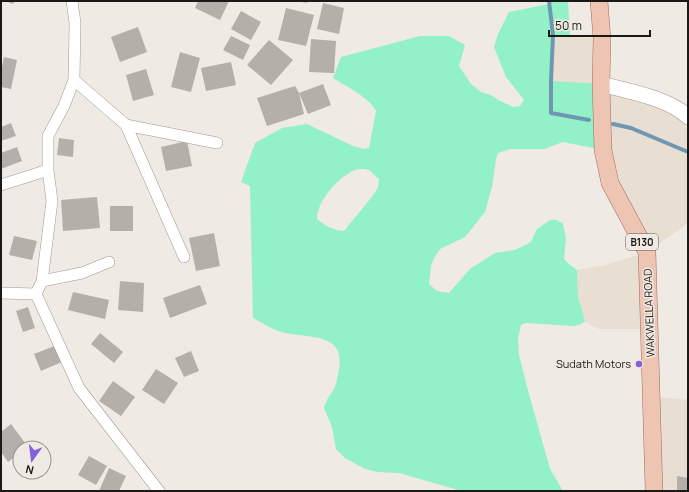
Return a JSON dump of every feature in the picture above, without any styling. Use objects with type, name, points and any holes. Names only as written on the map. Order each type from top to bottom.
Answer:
[{"type":"main road","name":"WAKWELLA ROAD","points":[[599,1],[602,39],[601,84],[603,150],[610,183],[647,252],[654,491]]},
{"type":"street","points":[[72,1],[75,23],[74,80],[64,106],[48,136],[48,170],[52,202],[42,281],[36,294],[79,388],[159,491]]},
{"type":"street","points":[[74,80],[126,125],[184,257]]},
{"type":"street","points":[[601,84],[668,103],[681,110],[688,117]]},
{"type":"street","points":[[126,125],[217,143]]},
{"type":"street","points":[[1,185],[48,170]]},
{"type":"street","points":[[42,281],[82,273],[108,262]]},
{"type":"street","points":[[1,293],[36,294]]},
{"type":"shaded area","points":[[553,35],[602,39],[601,84],[688,117],[688,223],[647,252],[603,150],[551,81]]},
{"type":"shaded area","name":"Sudath Motors","points":[[647,252],[650,329],[599,329],[585,322],[578,296],[577,270],[606,265]]},
{"type":"shaded area","points":[[652,396],[688,400],[688,491],[654,491]]},
{"type":"green space","points":[[549,1],[568,1],[570,35],[553,35],[551,81],[601,84],[603,150],[563,142],[544,149],[510,149],[498,153],[492,187],[485,212],[465,237],[440,249],[431,266],[429,284],[437,291],[449,293],[470,269],[495,253],[515,250],[531,242],[537,229],[550,220],[557,220],[563,224],[566,239],[564,259],[577,270],[578,296],[585,322],[573,326],[526,323],[521,325],[518,338],[519,355],[550,469],[563,491],[462,491],[399,473],[378,472],[365,469],[345,458],[336,449],[332,427],[324,408],[334,389],[338,374],[340,360],[337,350],[331,343],[323,339],[278,331],[253,318],[250,186],[241,182],[255,143],[282,128],[307,124],[353,146],[364,149],[369,148],[376,111],[369,101],[333,78],[341,57],[420,36],[449,36],[465,45],[459,66],[471,84],[481,92],[493,96],[513,107],[520,106],[524,100],[506,77],[494,47],[498,34],[509,12],[549,4]],"holes":[[[358,169],[369,170],[379,179],[378,187],[375,193],[344,231],[330,228],[317,219],[318,212],[325,197],[342,178],[348,173]]]},
{"type":"building","points":[[5,1],[15,1],[13,4]]},
{"type":"building","points":[[198,1],[229,1],[220,20],[195,8]]},
{"type":"building","points":[[296,1],[307,1],[307,3]]},
{"type":"building","points":[[323,3],[344,8],[339,34],[317,29]]},
{"type":"building","points":[[286,8],[314,15],[306,46],[278,40]]},
{"type":"building","points":[[241,11],[261,22],[251,40],[231,29]]},
{"type":"building","points":[[138,27],[147,52],[120,62],[111,37]]},
{"type":"building","points":[[231,36],[250,45],[243,60],[223,50]]},
{"type":"building","points":[[311,39],[336,41],[334,73],[309,72]]},
{"type":"building","points":[[269,40],[293,60],[271,85],[247,65]]},
{"type":"building","points":[[180,52],[200,58],[191,92],[171,87]]},
{"type":"building","points":[[4,57],[17,60],[11,89],[1,87],[1,72]]},
{"type":"building","points":[[231,62],[236,85],[206,91],[201,68]]},
{"type":"building","points":[[146,69],[154,95],[133,101],[126,75]]},
{"type":"building","points":[[323,84],[331,105],[308,114],[299,93]]},
{"type":"building","points":[[295,86],[299,93],[304,114],[267,126],[257,98]]},
{"type":"building","points":[[11,123],[16,136],[1,141],[1,127]]},
{"type":"building","points":[[59,138],[74,140],[73,157],[57,155]]},
{"type":"building","points":[[187,141],[192,166],[166,171],[161,147]]},
{"type":"building","points":[[17,147],[22,161],[1,169],[1,153]]},
{"type":"building","points":[[97,197],[100,228],[63,231],[61,200]]},
{"type":"building","points":[[110,206],[133,206],[133,231],[110,231]]},
{"type":"building","points":[[214,233],[220,266],[196,271],[189,238]]},
{"type":"building","points":[[14,236],[37,241],[32,260],[9,255]]},
{"type":"building","points":[[120,281],[144,283],[143,312],[118,310]]},
{"type":"building","points":[[200,285],[207,304],[170,318],[163,298]]},
{"type":"building","points":[[73,292],[109,300],[105,319],[68,310]]},
{"type":"building","points":[[28,307],[35,328],[23,332],[16,311]]},
{"type":"building","points":[[100,333],[123,352],[114,363],[91,344]]},
{"type":"building","points":[[57,345],[64,361],[41,371],[34,354]]},
{"type":"building","points":[[191,351],[199,371],[184,377],[175,358]]},
{"type":"building","points":[[156,369],[178,383],[164,404],[142,390]]},
{"type":"building","points":[[113,381],[135,397],[121,416],[99,401]]},
{"type":"building","points":[[11,424],[23,440],[12,440],[12,459],[8,462],[1,452],[1,432]]},
{"type":"building","points":[[89,456],[107,466],[96,485],[78,475]]},
{"type":"building","points":[[109,468],[126,476],[119,491],[99,491]]},
{"type":"building","points":[[677,476],[688,478],[688,491],[677,491]]},
{"type":"waterway","points":[[549,1],[553,35],[551,113],[589,120]]},
{"type":"waterway","points":[[613,124],[631,128],[688,152]]},
{"type":"place","name":"Sudath Motors","points":[[639,364]]}]
